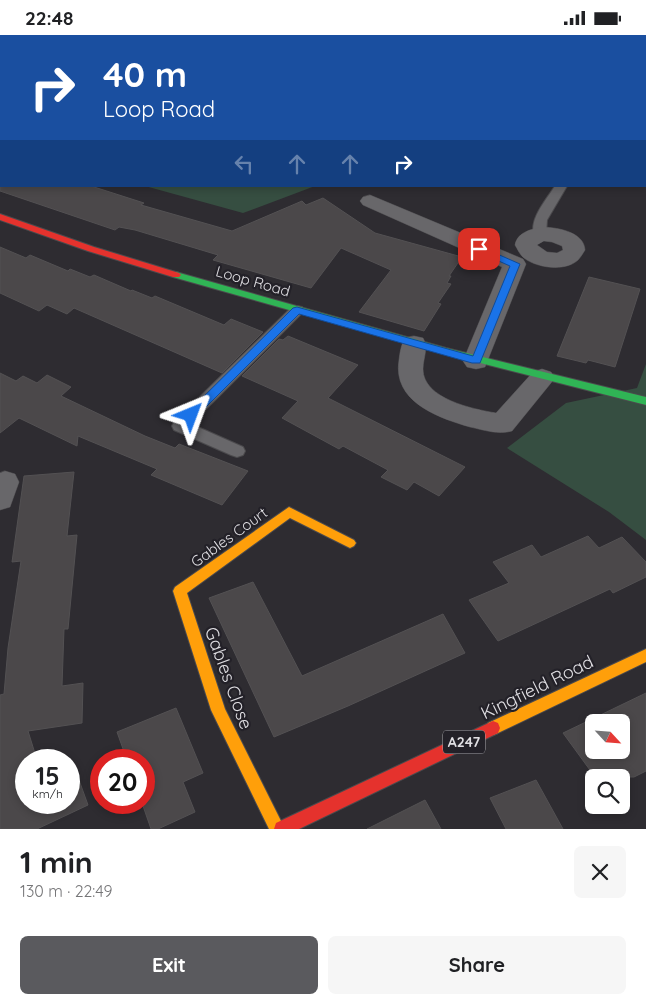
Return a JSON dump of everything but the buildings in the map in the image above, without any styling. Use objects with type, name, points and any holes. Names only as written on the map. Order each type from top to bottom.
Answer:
[{"type":"main road","name":"Loop Road","points":[[0,217],[125,259],[414,344],[542,378],[646,401]]},
{"type":"main road","name":"Gables Court","points":[[180,591],[289,511],[350,543]]},
{"type":"main road","name":"Gables Close","points":[[180,591],[218,710],[277,829]]},
{"type":"main road","name":"Kingfield Road","points":[[282,829],[646,655]]},
{"type":"street","points":[[370,201],[529,250],[476,361]]},
{"type":"street","points":[[414,344],[411,375],[422,397],[467,418],[502,424],[542,378]]},
{"type":"lane","points":[[529,250],[541,220],[560,187]]},
{"type":"lane","points":[[237,451],[180,426],[297,310]]},
{"type":"green space","points":[[149,187],[312,187],[243,213]]},
{"type":"green space","points":[[646,364],[646,540],[609,512],[507,448],[566,403],[637,388]]},
{"type":"traffic: fast","points":[[176,275],[445,351],[646,401]]},
{"type":"traffic: slow","points":[[277,829],[218,710],[180,591],[289,512],[350,543]]},
{"type":"traffic: slow","points":[[493,728],[646,655]]},
{"type":"traffic: jam","points":[[0,217],[91,249],[176,275]]},
{"type":"traffic: jam","points":[[282,829],[493,728]]},
{"type":"route","points":[[191,415],[297,310],[476,361],[515,264],[479,249]]}]
